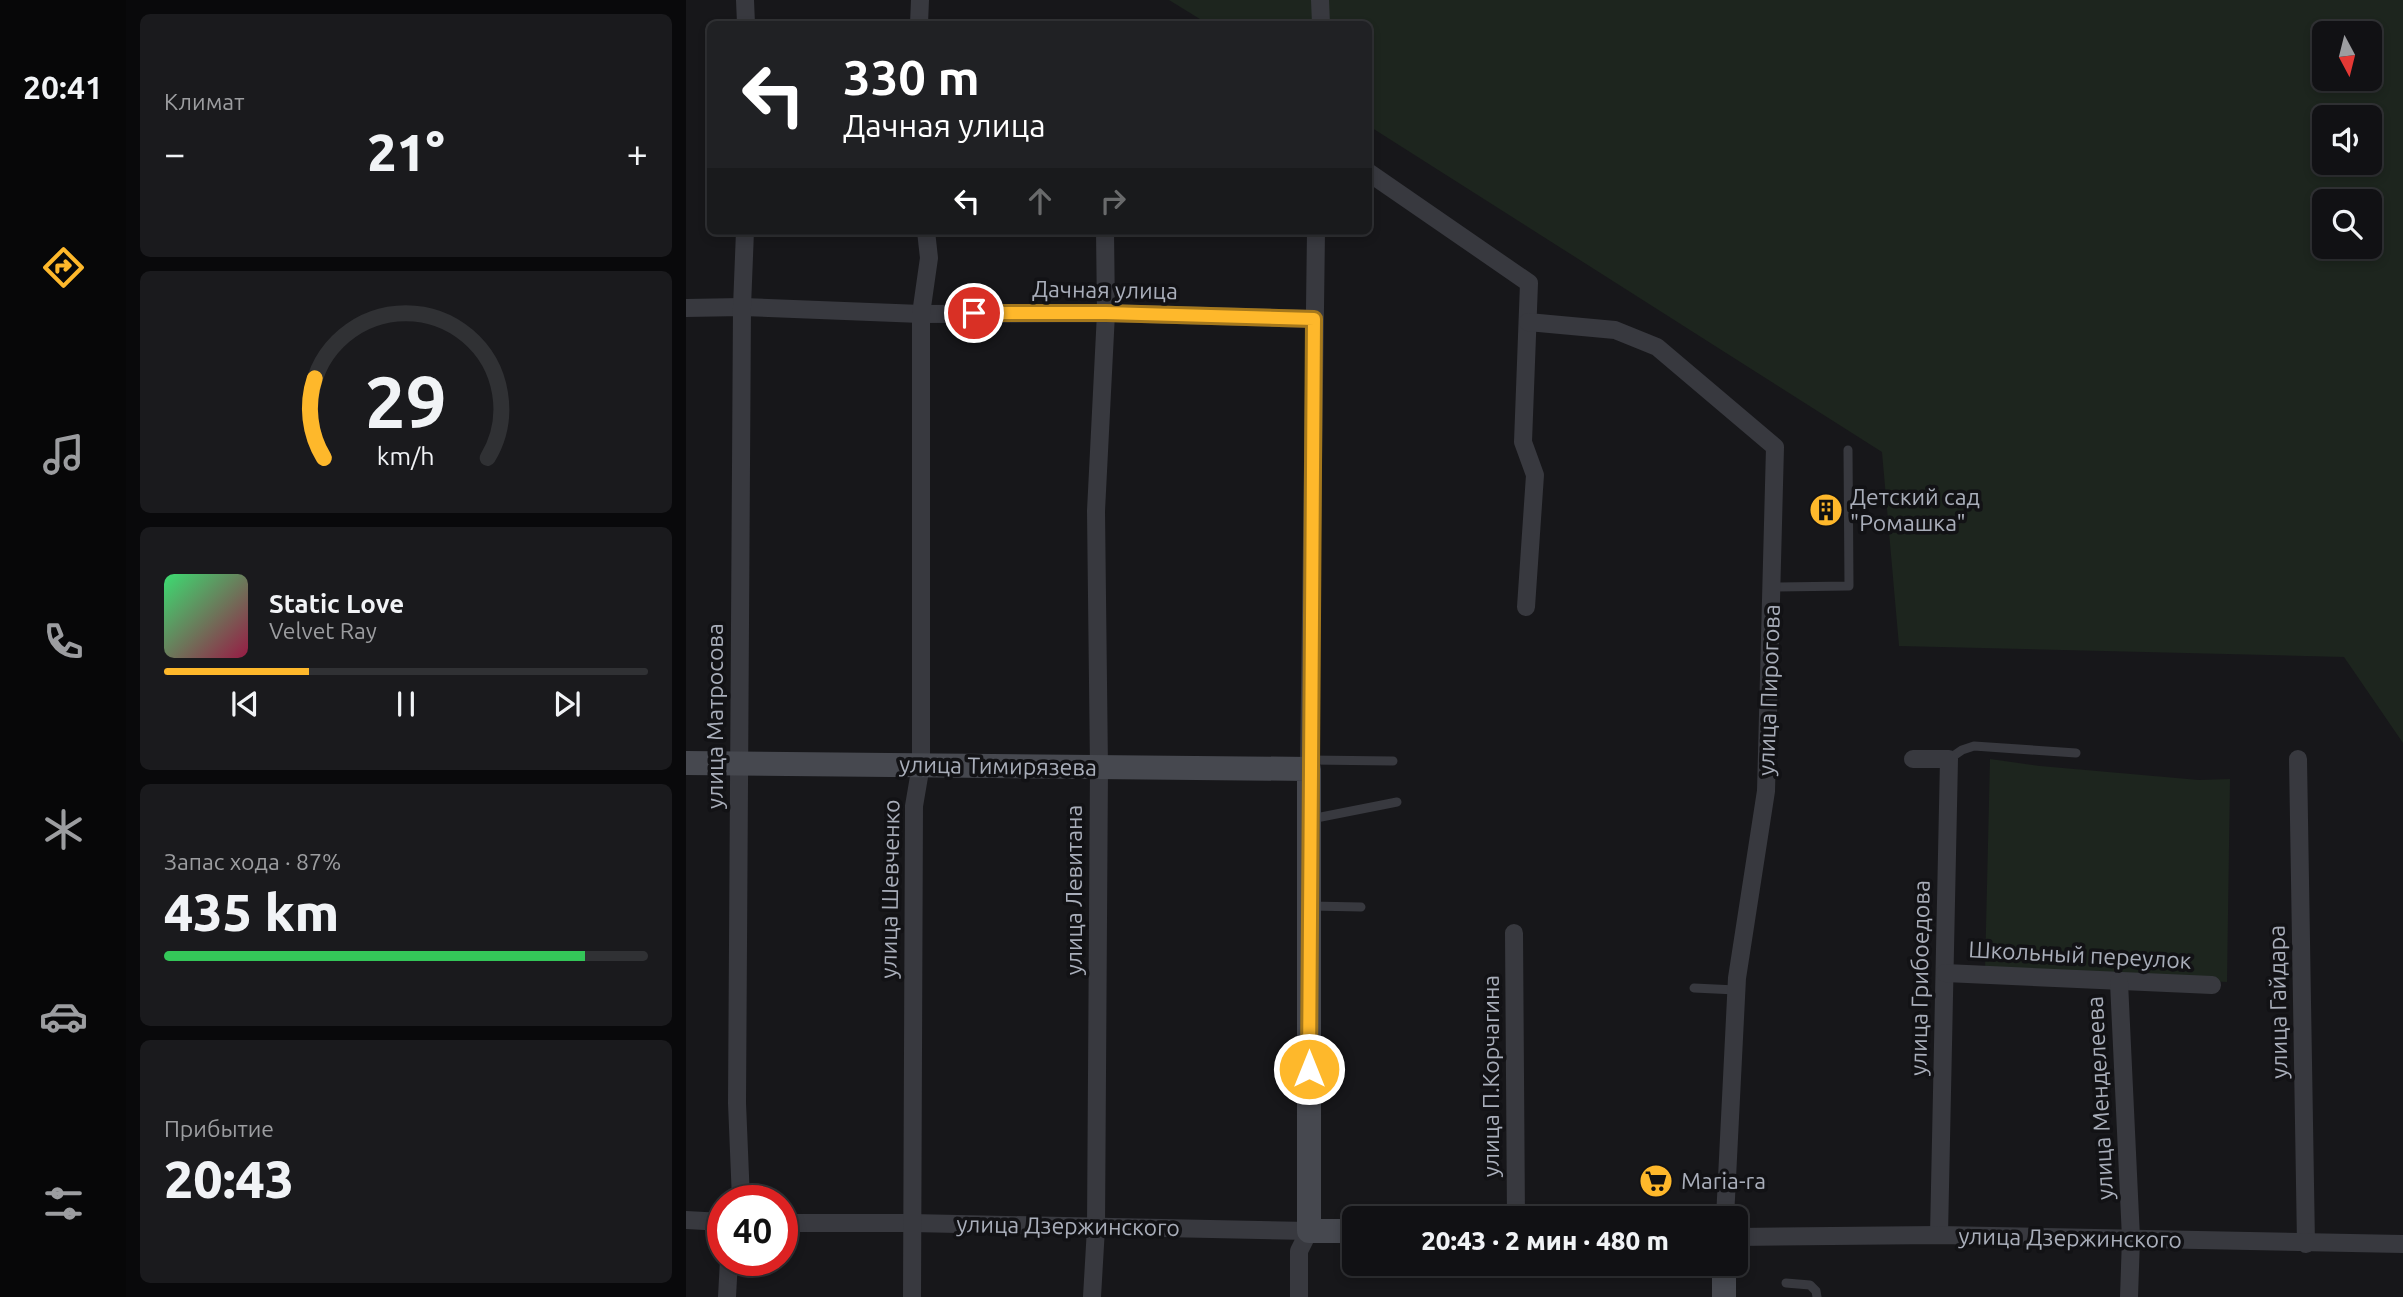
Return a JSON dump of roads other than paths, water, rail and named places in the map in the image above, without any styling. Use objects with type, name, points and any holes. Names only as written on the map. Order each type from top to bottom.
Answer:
[{"type":"street","points":[[745,0],[746,21]]},
{"type":"street","points":[[919,21],[920,0]]},
{"type":"street","points":[[1320,0],[1321,21]]},
{"type":"street","points":[[1372,175],[1529,283],[1523,442],[1535,475],[1526,607]]},
{"type":"street","name":"улица Матросова","points":[[740,1185],[737,1103],[742,307],[745,235]]},
{"type":"street","name":"улица Шевченко","points":[[912,1297],[914,806],[921,765],[921,314],[929,258],[926,235]]},
{"type":"street","name":"улица Левитана","points":[[1093,1297],[1096,1228],[1099,767],[1096,511],[1106,313],[1105,235]]},
{"type":"street","points":[[1299,1297],[1299,1251],[1309,1231],[1309,764],[1316,235]]},
{"type":"street","name":"Дачная улица","points":[[686,308],[742,307],[921,314],[1106,313],[1314,319]]},
{"type":"street","name":"улица Пирогова","points":[[1528,322],[1615,330],[1657,347],[1775,447],[1766,791],[1736,990],[1726,1206]]},
{"type":"street","points":[[1913,759],[1949,759]]},
{"type":"street","name":"улица Грибоедова","points":[[1939,1235],[1949,759]]},
{"type":"street","name":"улица Гайдара","points":[[2298,760],[2306,1244]]},
{"type":"street","name":"улица Тимирязева","points":[[686,763],[1099,767],[1309,764]]},
{"type":"street","name":"улица П.Корчагина","points":[[1514,933],[1516,1206]]},
{"type":"street","name":"Школьный переулок","points":[[1945,973],[2212,985]]},
{"type":"street","name":"улица Менделеева","points":[[2119,982],[2131,1238],[2129,1297]]},
{"type":"street","points":[[686,1220],[707,1221]]},
{"type":"street","name":"улица Дзержинского","points":[[798,1223],[1342,1231]]},
{"type":"street","name":"улица Дзержинского","points":[[1748,1237],[1939,1235],[2403,1244]]},
{"type":"street","points":[[727,1297],[728,1276]]},
{"type":"street","points":[[1724,1276],[1724,1297]]},
{"type":"lane","points":[[1772,587],[1849,586],[1848,450]]},
{"type":"lane","points":[[1949,759],[1974,746],[2076,753]]},
{"type":"lane","points":[[1309,764],[1392,761]]},
{"type":"lane","points":[[1310,819],[1397,802]]},
{"type":"lane","points":[[1309,906],[1362,907]]},
{"type":"lane","points":[[1694,988],[1736,990]]},
{"type":"lane","points":[[1786,1283],[1810,1285],[1816,1290],[1817,1297]]},
{"type":"place","name":"Детский сад \"Ромашка\"","points":[[1826,510]]},
{"type":"place","name":"Maria-ra","points":[[1656,1181]]}]
